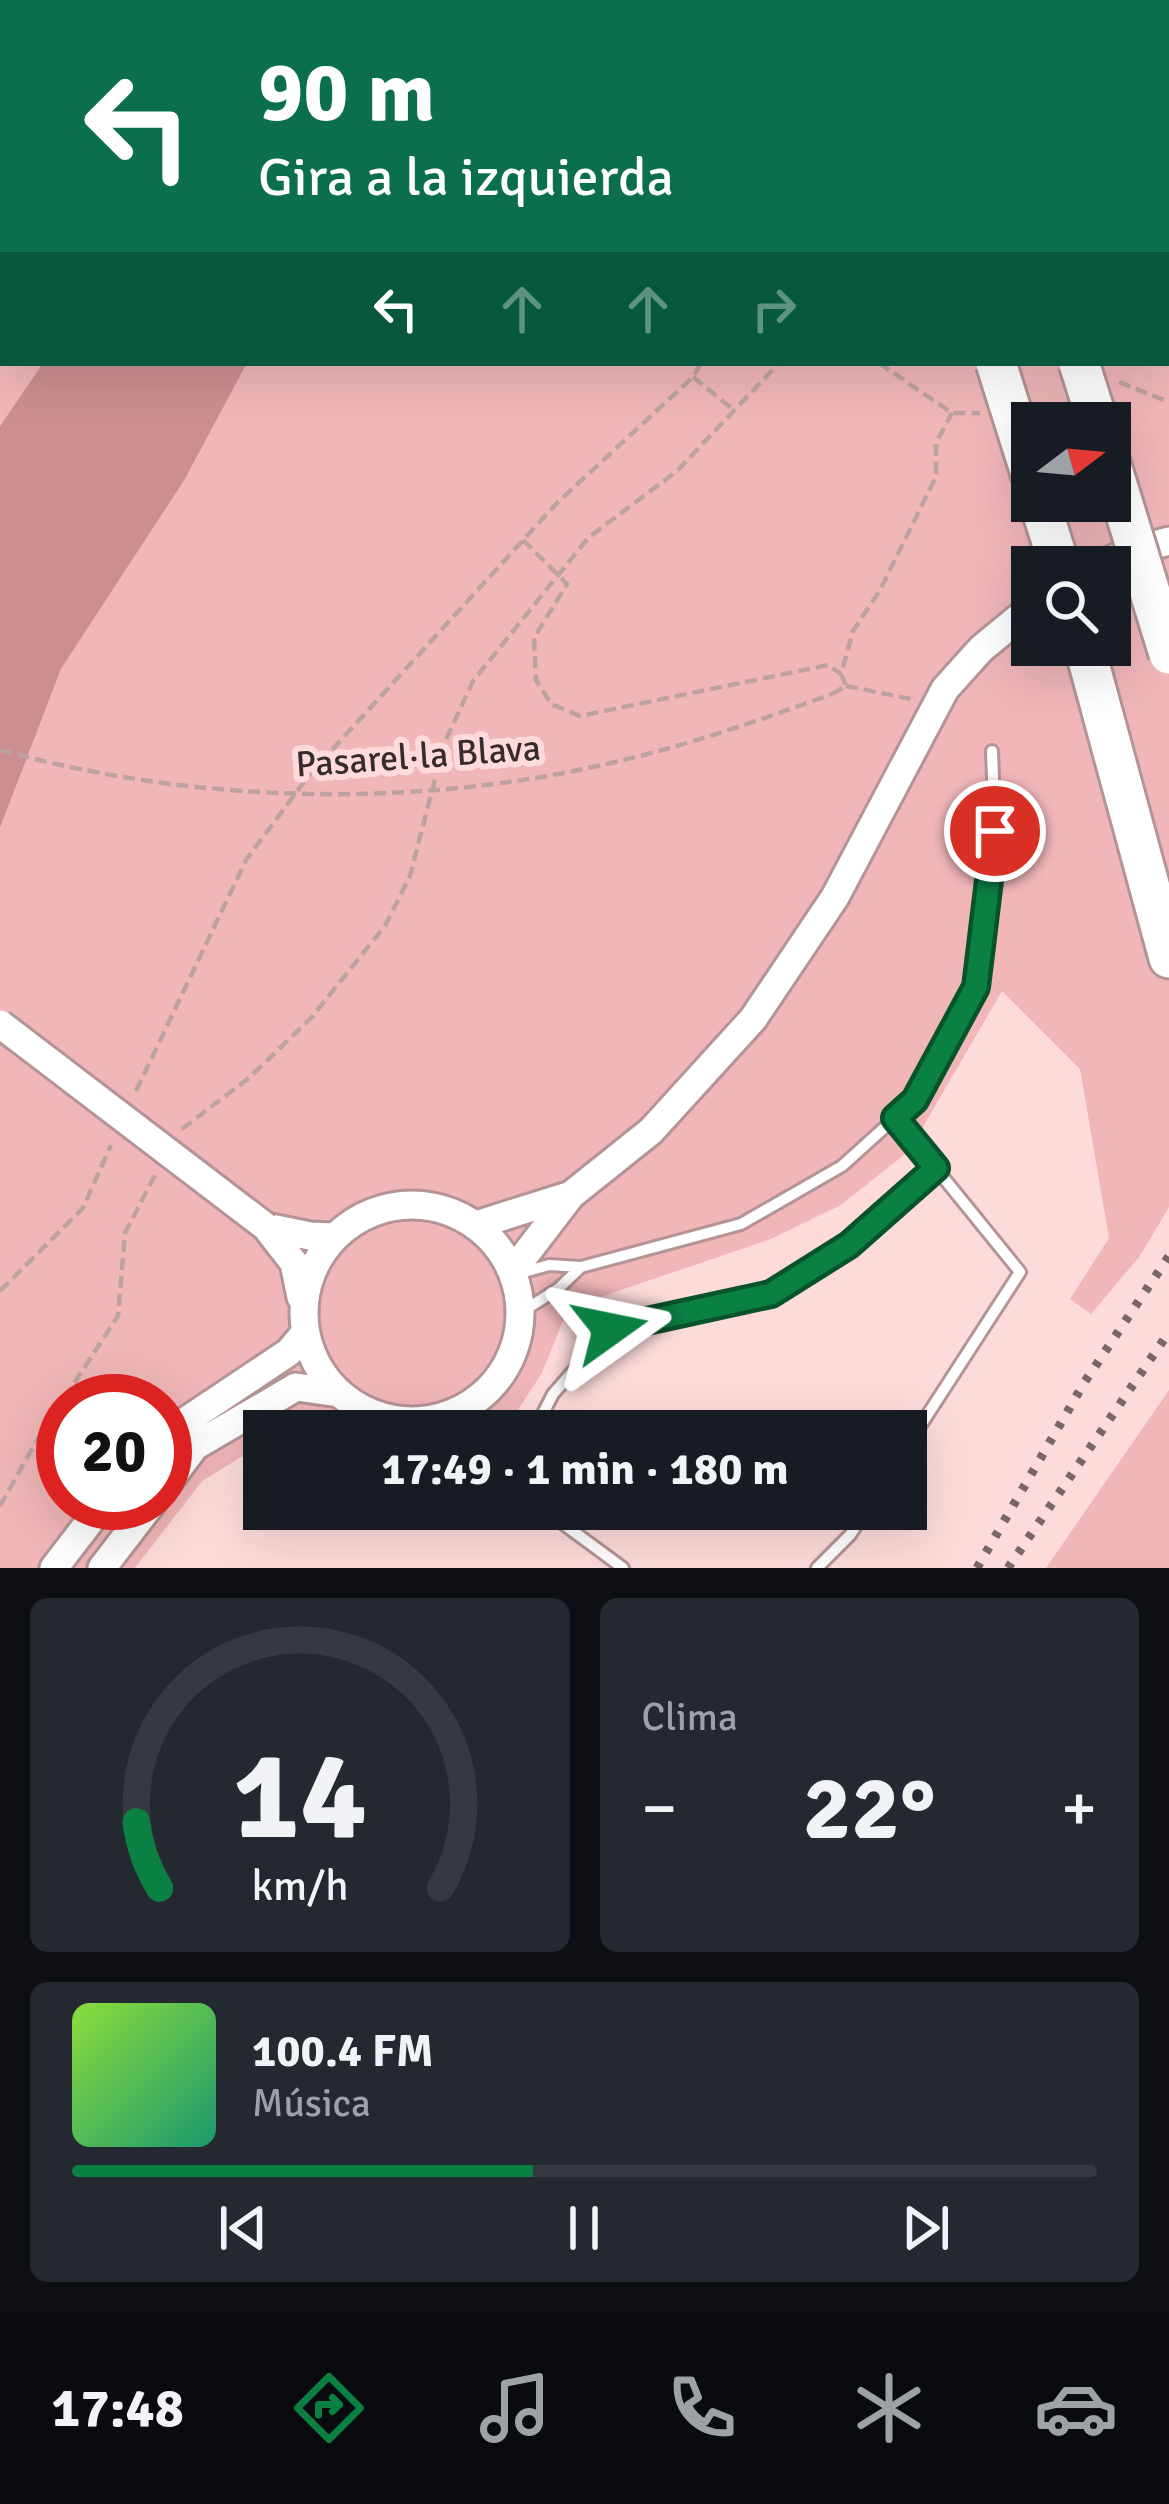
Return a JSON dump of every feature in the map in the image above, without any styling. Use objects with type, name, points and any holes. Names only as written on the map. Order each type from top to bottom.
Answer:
[{"type":"highway","points":[[997,366],[1011,411]]},
{"type":"highway","points":[[1080,366],[1091,402]]},
{"type":"highway","points":[[1128,522],[1169,654]]},
{"type":"highway","points":[[1091,666],[1169,958]]},
{"type":"street","points":[[1131,552],[1169,542]]},
{"type":"street","points":[[513,1273],[571,1195],[651,1131],[752,1019],[835,897],[936,704],[981,649],[1011,624]]},
{"type":"street","points":[[0,1024],[266,1227],[294,1263],[304,1320],[323,1376],[356,1406],[395,1420],[415,1421],[456,1412],[490,1389],[513,1354],[520,1313],[513,1273],[503,1253],[476,1225],[456,1213],[413,1204],[370,1212],[334,1237],[312,1269],[304,1320],[290,1352],[192,1417]]},
{"type":"street","points":[[476,1225],[571,1195]]},
{"type":"street","points":[[266,1227],[334,1237]]},
{"type":"street","points":[[192,1452],[296,1387],[339,1393]]},
{"type":"street","points":[[102,1568],[131,1530]]},
{"type":"street","points":[[54,1568],[75,1555]]},
{"type":"lane","points":[[513,1273],[549,1265],[581,1267],[741,1224],[842,1166],[915,1100],[976,987],[995,831],[992,751]]},
{"type":"lane","points":[[895,1118],[1020,1272],[927,1416]]},
{"type":"lane","points":[[545,1410],[610,1329],[771,1294],[849,1245],[936,1168]]},
{"type":"lane","points":[[520,1313],[558,1289],[581,1267]]},
{"type":"lane","points":[[571,1530],[623,1568]]},
{"type":"lane","points":[[817,1568],[853,1530]]},
{"type":"path","points":[[136,1090],[246,860],[310,773],[523,540],[699,366]]},
{"type":"path","points":[[175,1142],[184,1125],[249,1078],[311,1018],[385,926],[410,876],[444,744],[473,681],[588,538],[677,471],[776,366]]},
{"type":"path","points":[[841,674],[853,631],[880,590],[936,477],[936,443],[952,413],[883,366]]},
{"type":"path","points":[[693,377],[735,412]]},
{"type":"path","points":[[523,540],[567,584],[534,638],[536,680],[551,704],[580,716],[827,665],[841,674],[846,686],[936,704]]},
{"type":"path","name":"Pasarel·la Blava","points":[[0,751],[150,781],[265,792],[381,792],[496,783],[611,763],[723,734],[846,686]]},
{"type":"path","points":[[0,1291],[83,1208],[118,1130]]},
{"type":"path","points":[[0,1506],[118,1316],[125,1233],[156,1175]]},
{"type":"shaded area","points":[[0,366],[41,366],[0,426]]},
{"type":"shaded area","points":[[41,366],[245,366],[185,479],[61,669],[0,828],[0,426]]},
{"type":"shaded area","points":[[245,366],[1169,366],[1169,1207],[1140,1256],[1091,1314],[1070,1299],[1109,1238],[1080,1069],[1002,991],[909,1151],[841,1205],[771,1239],[568,1308],[542,1373],[518,1410],[243,1410],[243,1456],[202,1481],[192,1494],[192,1374],[36,1374],[36,1530],[164,1530],[135,1568],[0,1568],[0,828],[61,669],[185,479]]},
{"type":"shaded area","points":[[1169,1390],[1169,1568],[1046,1568]]},
{"type":"railway","points":[[977,1568],[1084,1383],[1169,1256]]},
{"type":"railway","points":[[1008,1568],[1169,1332]]},
{"type":"route","points":[[610,1329],[771,1294],[849,1245],[936,1168],[895,1118],[915,1100],[976,987],[995,831]]}]
